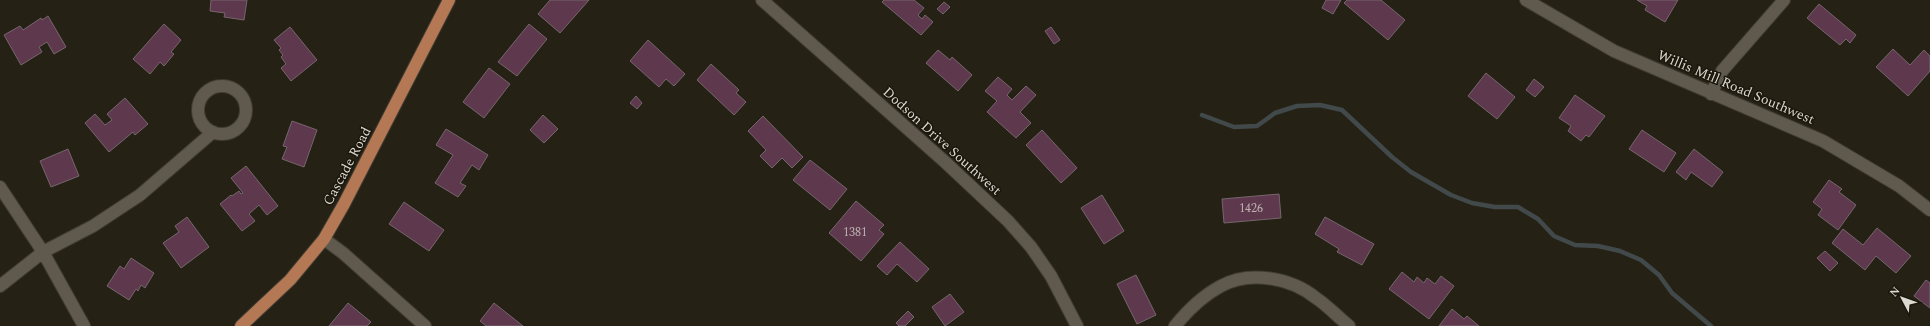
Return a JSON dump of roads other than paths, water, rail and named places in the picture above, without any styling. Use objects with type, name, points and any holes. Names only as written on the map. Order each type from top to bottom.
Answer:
[{"type":"main road","name":"Cascade Road","points":[[241,326],[290,280],[324,239],[344,204],[450,0]]},
{"type":"street","name":"Dodson Drive Southwest","points":[[762,0],[944,161],[1008,221],[1031,247],[1051,276],[1077,326]]},
{"type":"street","name":"Willis Mill Road Southwest","points":[[1526,0],[1614,51],[1823,141],[1900,186],[1930,210]]},
{"type":"street","points":[[1711,94],[1722,71],[1784,0]]},
{"type":"street","points":[[0,286],[43,252],[93,226],[140,195],[213,132]]},
{"type":"street","points":[[0,187],[43,252],[84,326]]},
{"type":"street","points":[[324,239],[343,253],[425,326]]},
{"type":"street","points":[[1175,326],[1193,306],[1222,285],[1245,279],[1270,278],[1294,284],[1316,297],[1348,326]]},
{"type":"waterway","points":[[1202,115],[1234,127],[1257,126],[1275,113],[1297,106],[1320,105],[1342,110],[1392,157],[1411,172],[1451,195],[1472,203],[1495,207],[1518,207],[1538,219],[1554,236],[1575,245],[1598,246],[1620,251],[1641,260],[1659,275],[1672,293],[1711,326]]}]
